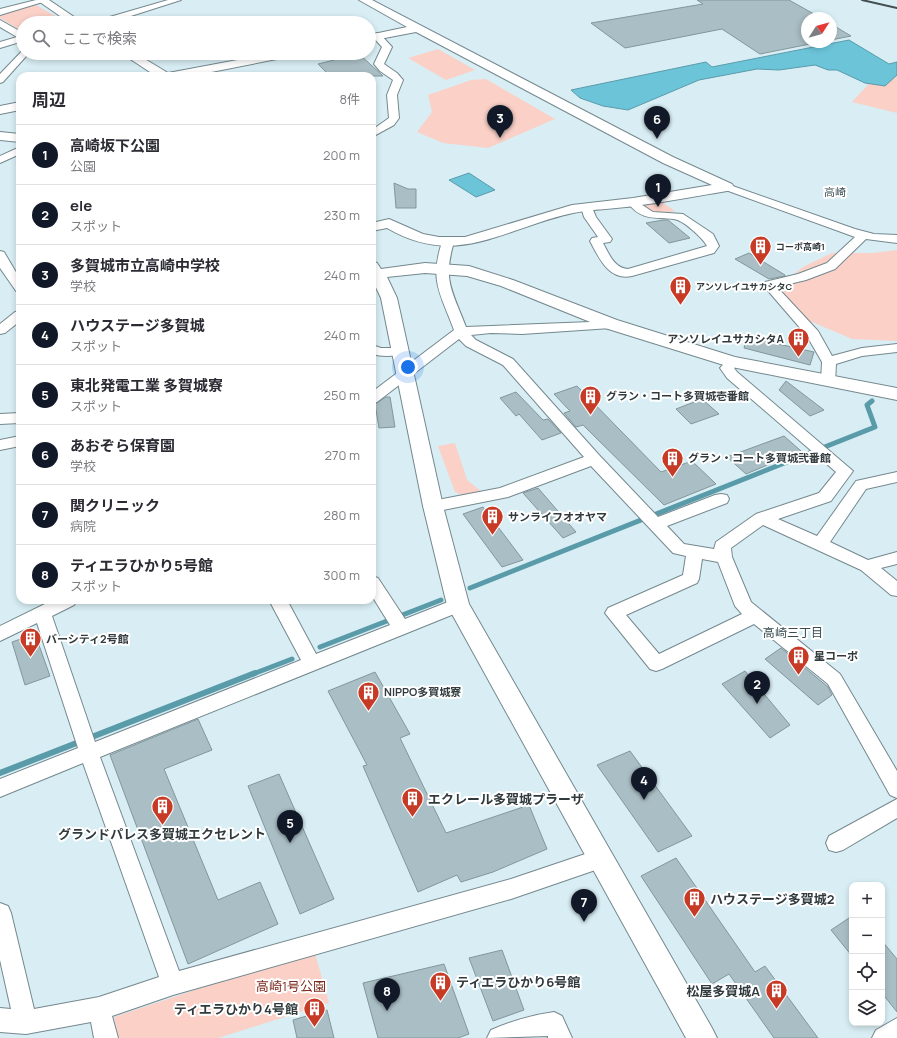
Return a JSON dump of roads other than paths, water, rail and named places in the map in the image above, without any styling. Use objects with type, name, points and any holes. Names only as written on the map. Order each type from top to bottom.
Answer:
[{"type":"street","points":[[123,16],[177,0]]},
{"type":"street","points":[[364,0],[420,28],[668,160],[727,187],[862,235],[874,238],[897,239]]},
{"type":"street","points":[[0,12],[42,1],[66,16]]},
{"type":"street","points":[[0,22],[16,33]]},
{"type":"street","points":[[376,36],[420,28]]},
{"type":"street","points":[[376,39],[387,47],[379,64],[381,67],[394,75],[398,80],[392,95],[394,118],[390,123],[376,132]]},
{"type":"street","points":[[0,45],[16,40]]},
{"type":"street","points":[[0,80],[18,60]]},
{"type":"street","points":[[138,60],[158,72]]},
{"type":"street","points":[[193,72],[255,60]]},
{"type":"street","points":[[0,110],[16,107]]},
{"type":"street","points":[[0,136],[16,138]]},
{"type":"street","points":[[0,160],[16,152]]},
{"type":"street","points":[[376,226],[389,223],[408,234],[419,238],[448,242],[466,241],[564,211],[727,187]]},
{"type":"street","points":[[587,207],[590,217],[606,239],[596,241],[615,271],[628,273],[710,250],[713,246],[709,237],[678,216],[650,215],[633,202]]},
{"type":"street","points":[[828,382],[828,362],[813,334],[769,285],[802,277],[831,266],[859,241],[862,235]]},
{"type":"street","points":[[448,242],[442,257],[441,280],[460,331],[471,344],[508,362],[594,459],[679,549],[724,557]]},
{"type":"street","points":[[0,255],[3,263],[16,282]]},
{"type":"street","points":[[376,270],[425,268],[469,271],[488,276],[611,324],[732,362],[828,382],[897,394]]},
{"type":"street","points":[[376,273],[386,289],[389,298],[433,506],[458,605],[702,1038]]},
{"type":"street","points":[[0,330],[16,318]]},
{"type":"street","points":[[376,396],[460,331],[491,329],[522,330],[611,324]]},
{"type":"street","points":[[828,362],[837,358],[872,350],[897,348]]},
{"type":"street","points":[[376,350],[380,352],[400,351]]},
{"type":"street","points":[[732,362],[727,368],[732,375],[845,471],[825,497],[762,518],[722,546],[724,557],[744,606],[834,679],[897,789]]},
{"type":"street","points":[[0,420],[16,418]]},
{"type":"street","points":[[0,445],[16,442]]},
{"type":"street","points":[[433,506],[502,493],[594,459]]},
{"type":"street","points":[[820,545],[861,485],[897,477]]},
{"type":"street","points":[[651,519],[721,499]]},
{"type":"street","points":[[762,518],[867,566],[897,590]]},
{"type":"street","points":[[694,552],[691,579],[614,613],[656,664],[756,615]]},
{"type":"street","points":[[867,566],[897,558]]},
{"type":"street","points":[[376,588],[396,621]]},
{"type":"street","points":[[0,634],[60,604]]},
{"type":"street","points":[[280,604],[312,663]]},
{"type":"street","points":[[0,788],[87,745],[312,663],[396,621],[458,605]]},
{"type":"street","points":[[42,613],[87,745],[174,984]]},
{"type":"street","points":[[836,843],[897,808]]},
{"type":"street","points":[[0,1020],[26,1022],[99,1009],[174,984],[511,889],[600,859]]},
{"type":"street","points":[[0,913],[26,1022]]},
{"type":"street","points":[[99,1009],[106,1038]]},
{"type":"street","points":[[499,1038],[532,1027],[554,1024],[560,1038]]},
{"type":"street","points":[[884,1038],[897,1030]]},
{"type":"water","points":[[849,40],[889,64],[897,62],[897,75],[885,86],[865,83],[837,70],[828,70],[815,65],[779,70],[757,69],[699,80],[628,110],[603,106],[580,98],[571,90],[706,62],[712,67],[808,48],[837,48],[837,42]]},
{"type":"water","points":[[469,173],[495,190],[476,197],[449,180]]},
{"type":"waterway","points":[[470,588],[875,427],[867,405],[872,401]]},
{"type":"waterway","points":[[320,647],[441,600]]},
{"type":"waterway","points":[[253,674],[292,659]]},
{"type":"waterway","points":[[0,773],[255,673]]},
{"type":"railway","points":[[862,0],[897,8]]},
{"type":"place","name":"多賀城市立高崎中学校","points":[[500,138]]},
{"type":"place","name":"あおぞら保育園","points":[[657,139]]},
{"type":"place","name":"高崎坂下公園","points":[[658,207]]},
{"type":"place","name":"コーポ高崎1","points":[[760,266]]},
{"type":"place","name":"アンソレイユサカシタC","points":[[680,306]]},
{"type":"place","name":"アンソレイユサカシタA","points":[[799,358]]},
{"type":"place","name":"グラン・コート多賀城壱番館","points":[[591,416]]},
{"type":"place","name":"グラン・コート多賀城弐番館","points":[[673,478]]},
{"type":"place","name":"サンライフオオヤマ","points":[[493,536]]},
{"type":"place","name":"バーシティ2号館","points":[[30,658]]},
{"type":"place","name":"星コーポ","points":[[799,676]]},
{"type":"place","name":"ele","points":[[757,704]]},
{"type":"place","name":"NIPPO多賀城寮","points":[[369,712]]},
{"type":"place","name":"ハウステージ多賀城","points":[[644,800]]},
{"type":"place","name":"エクレール多賀城プラーザ","points":[[413,818]]},
{"type":"place","name":"グランドパレス多賀城エクセレント","points":[[162,826]]},
{"type":"place","name":"東北発電工業 多賀城寮","points":[[290,843]]},
{"type":"place","name":"ハウステージ多賀城2","points":[[694,918]]},
{"type":"place","name":"関クリニック","points":[[584,922]]},
{"type":"place","name":"ティエラひかり6号館","points":[[441,1002]]},
{"type":"place","name":"松屋多賀城A","points":[[776,1010]]},
{"type":"place","name":"ティエラひかり5号館","points":[[387,1011]]},
{"type":"place","name":"ティエラひかり4号館","points":[[314,1028]]},
{"type":"district","name":"高崎","points":[[835,192]]},
{"type":"district","name":"高崎三丁目","points":[[793,633]]},
{"type":"park label","name":"高崎1号公園","points":[[291,986]]}]
